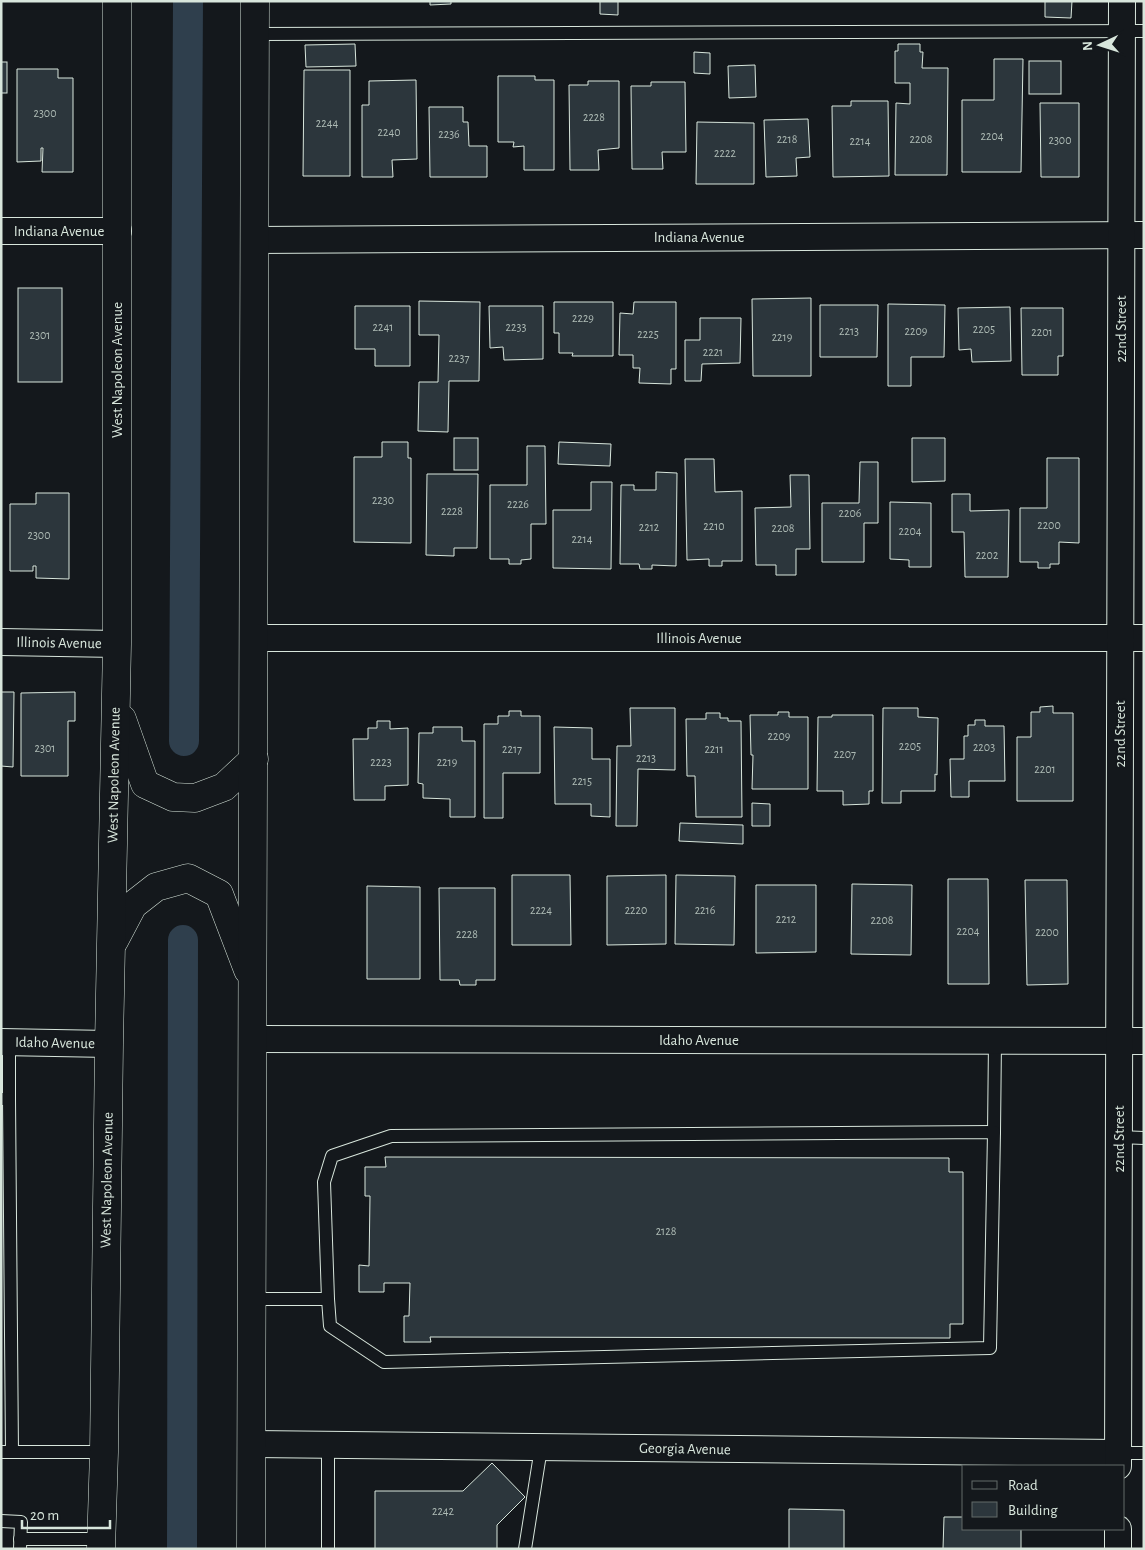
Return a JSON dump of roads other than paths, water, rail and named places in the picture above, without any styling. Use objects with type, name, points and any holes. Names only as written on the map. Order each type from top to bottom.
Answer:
[{"type":"main road","name":"West Napoleon Avenue","points":[[101,1544],[117,644],[117,1]]},
{"type":"main road","points":[[251,1549],[254,1039],[255,1]]},
{"type":"main road","points":[[115,702],[144,784],[173,797],[194,798],[224,787],[254,758]]},
{"type":"main road","points":[[111,948],[133,905],[156,887],[188,878],[219,894],[254,985]]},
{"type":"street","name":"22nd Street","points":[[1118,1460],[1131,1137],[1132,1041],[1133,31],[1122,1]]},
{"type":"street","name":"Indiana Avenue","points":[[1,231],[118,232]]},
{"type":"street","name":"Indiana Avenue","points":[[255,240],[1133,235]]},
{"type":"street","name":"Illinois Avenue","points":[[255,638],[1132,638]]},
{"type":"street","name":"Illinois Avenue","points":[[1,642],[117,644]]},
{"type":"street","name":"Idaho Avenue","points":[[254,1039],[1132,1041]]},
{"type":"street","name":"Idaho Avenue","points":[[5,1042],[109,1044]]},
{"type":"street","name":"Georgia Avenue","points":[[252,1444],[1118,1460]]},
{"type":"street","points":[[1118,1530],[1118,1549]]},
{"type":"lane","points":[[255,34],[1133,31]]},
{"type":"lane","points":[[994,1132],[391,1136],[332,1156],[324,1182],[330,1326],[384,1362],[990,1348],[994,1132],[995,1041]]},
{"type":"lane","points":[[5,1042],[7,1452],[104,1452]]},
{"type":"lane","points":[[252,1299],[328,1299]]},
{"type":"lane","points":[[328,1446],[328,1549]]},
{"type":"lane","points":[[525,1549],[541,1448]]},
{"type":"lane","points":[[1118,1460],[1144,1453]]},
{"type":"lane","points":[[1,1522],[21,1522],[20,1544],[101,1544]]},
{"type":"waterway","points":[[184,741],[188,1]]},
{"type":"waterway","points":[[182,1549],[183,940]]}]
